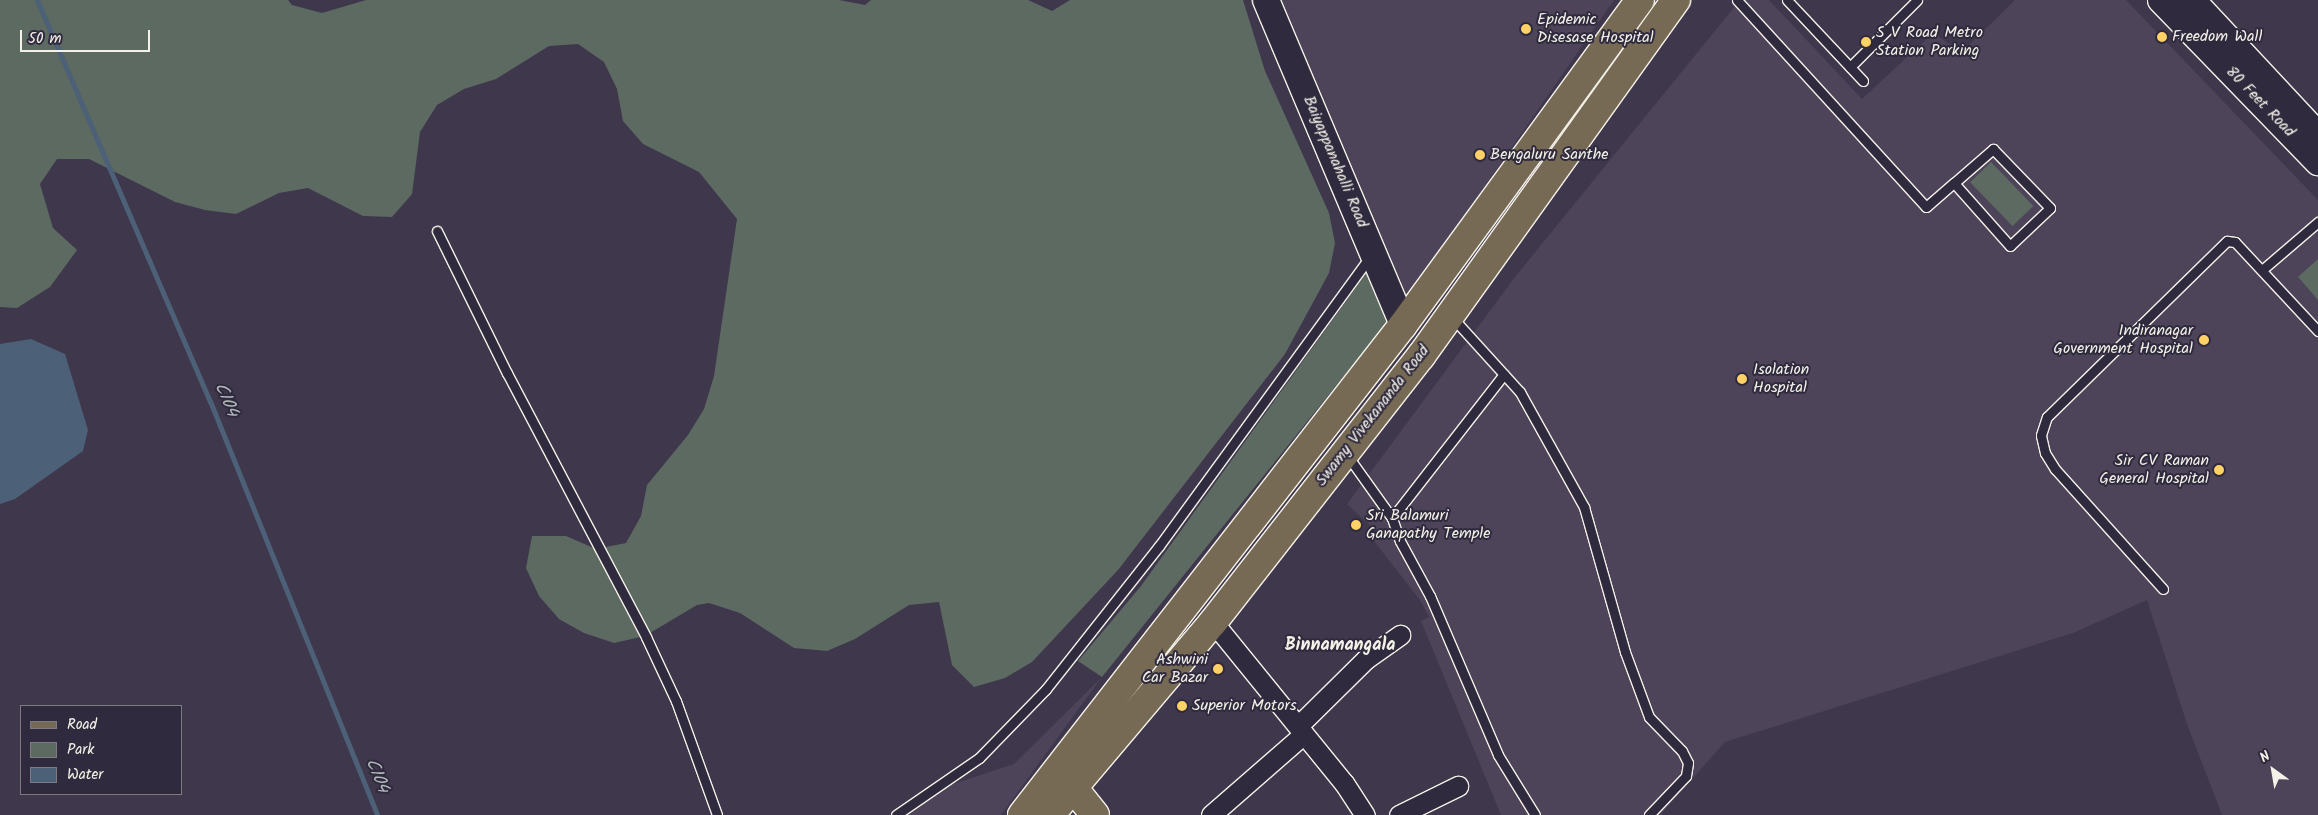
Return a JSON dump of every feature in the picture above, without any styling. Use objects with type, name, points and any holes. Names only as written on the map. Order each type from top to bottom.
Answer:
[{"type":"main road","name":"Baiyappanahalli Road","points":[[1266,0],[1403,325]]},
{"type":"main road","name":"Swamy Vivekananda Road","points":[[1057,796],[1640,0]]},
{"type":"main road","name":"Swamy Vivekananda Road","points":[[1022,815],[1057,796],[1213,622],[1450,315],[1676,0]]},
{"type":"main road","name":"80 Feet Road","points":[[2161,0],[2318,162]]},
{"type":"main road","name":"80 Feet Road","points":[[2192,0],[2318,135]]},
{"type":"main road","points":[[1057,796],[1095,815]]},
{"type":"street","points":[[1213,622],[1301,730],[1365,815]]},
{"type":"street","points":[[1211,815],[1301,730],[1366,659],[1400,635]]},
{"type":"street","points":[[1400,815],[1458,786]]},
{"type":"lane","points":[[1737,0],[1926,207],[1954,183],[1993,150],[2050,208],[2010,246],[1954,183]]},
{"type":"lane","points":[[1787,0],[1863,82]]},
{"type":"lane","points":[[1850,67],[1917,0]]},
{"type":"lane","points":[[2262,270],[2318,222]]},
{"type":"lane","points":[[437,231],[507,373],[654,653],[676,700],[717,815]]},
{"type":"lane","points":[[2163,589],[2055,469],[2045,454],[2041,436],[2046,417],[2227,241],[2235,242],[2318,332]]},
{"type":"lane","points":[[896,815],[979,758],[1046,689],[1159,546],[1373,253]]},
{"type":"lane","points":[[1450,315],[1520,392],[1584,507],[1625,652],[1649,717],[1682,751],[1688,763],[1686,776],[1649,815]]},
{"type":"lane","points":[[1392,518],[1504,374]]},
{"type":"lane","points":[[1345,452],[1392,518],[1498,755],[1535,815]]},
{"type":"shaded area","points":[[1276,0],[1614,0],[1404,303]]},
{"type":"shaded area","name":"Isolation Hospital","points":[[1740,0],[1769,0],[1862,99],[1933,33],[1962,52],[2015,0],[2126,0],[2318,200],[2318,815],[2222,815],[2187,724],[2147,600],[2073,633],[1725,742],[1660,815],[1501,815],[1421,621],[1429,617],[1420,600],[1370,536],[1376,531],[1347,504],[1515,277]]},
{"type":"shaded area","points":[[1102,677],[1001,815],[909,815],[944,787],[1014,764]]},
{"type":"green space","points":[[0,0],[288,0],[292,5],[322,13],[366,0],[839,0],[865,5],[871,0],[1028,0],[1052,11],[1070,0],[1243,0],[1265,71],[1329,213],[1335,243],[1329,273],[1285,354],[1118,570],[1032,662],[1005,678],[974,687],[952,665],[939,602],[909,605],[855,639],[827,651],[794,648],[740,613],[709,603],[697,605],[645,636],[614,643],[584,633],[559,619],[539,596],[526,568],[532,536],[566,536],[596,549],[626,543],[641,516],[647,485],[688,435],[704,409],[714,376],[737,219],[699,172],[643,144],[623,121],[617,89],[604,62],[578,44],[549,46],[496,79],[464,89],[437,105],[420,132],[412,194],[392,217],[363,216],[308,188],[279,193],[236,214],[205,210],[175,202],[89,159],[57,159],[40,184],[53,228],[77,250],[50,287],[17,308],[0,307]]},
{"type":"green space","points":[[1991,162],[2033,206],[2013,226],[1970,182]]},
{"type":"green space","points":[[2318,259],[2318,300],[2298,277]]},
{"type":"green space","points":[[1367,272],[1388,321],[1102,677],[1078,661],[1141,586]]},
{"type":"water","points":[[31,339],[65,354],[88,430],[83,451],[15,499],[0,504],[0,344]]},
{"type":"waterway","name":"C104","points":[[37,0],[210,401],[377,815]]},
{"type":"place","name":"Epidemic Disesase Hospital","points":[[1526,29]]},
{"type":"place","name":"Freedom Wall","points":[[2162,37]]},
{"type":"place","name":"S V Road Metro Station Parking","points":[[1866,42]]},
{"type":"place","name":"Bengaluru Santhe","points":[[1480,155]]},
{"type":"place","name":"Indiranagar Government Hospital","points":[[2204,340]]},
{"type":"place","name":"Isolation Hospital","points":[[1742,379]]},
{"type":"place","name":"Sir CV Raman General Hospital","points":[[2219,470]]},
{"type":"place","name":"Sri Balamuri Ganapathy Temple","points":[[1356,525]]},
{"type":"place","name":"Ashwini Car Bazar","points":[[1218,669]]},
{"type":"place","name":"Superior Motors","points":[[1182,706]]},
{"type":"district","name":"Binnamangala","points":[[1340,646]]}]
